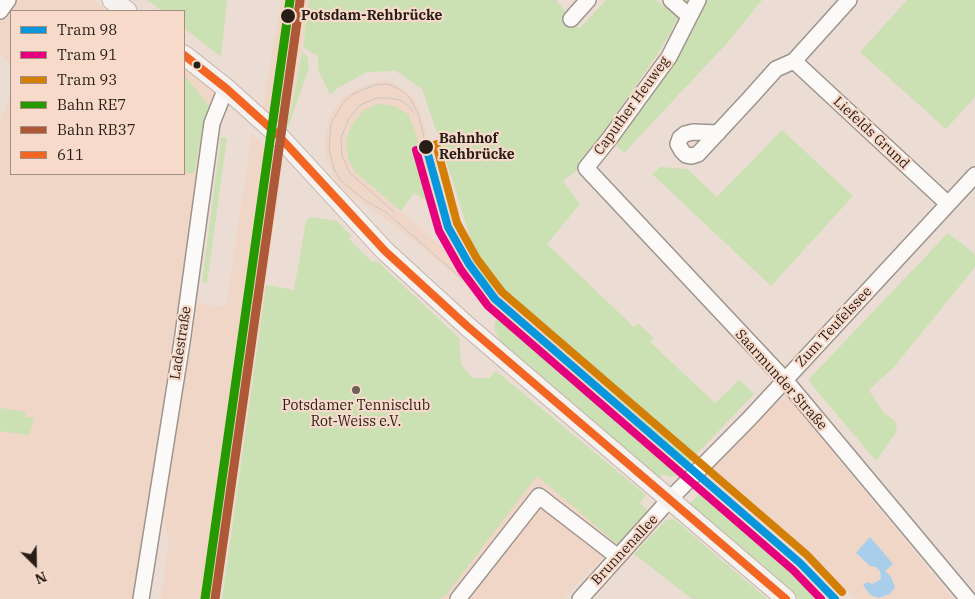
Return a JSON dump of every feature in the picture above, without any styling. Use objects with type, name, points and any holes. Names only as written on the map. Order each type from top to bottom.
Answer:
[{"type":"main road","points":[[112,0],[126,10]]},
{"type":"main road","points":[[185,56],[256,115],[305,163],[339,203],[399,264],[467,326],[786,599]]},
{"type":"street","points":[[571,19],[588,0]]},
{"type":"street","points":[[671,0],[690,16]]},
{"type":"street","name":"Caputher Heuweg","points":[[586,168],[656,77],[669,57],[698,0]]},
{"type":"street","points":[[718,133],[776,69],[794,61],[849,0]]},
{"type":"street","name":"Liefelds Grund","points":[[794,61],[948,204]]},
{"type":"street","name":"Ladestraße","points":[[141,599],[182,342],[212,123],[227,89]]},
{"type":"street","name":"Saarmunder Straße","points":[[586,168],[784,380],[968,599]]},
{"type":"street","name":"Zum Teufelssee","points":[[669,500],[975,175]]},
{"type":"street","points":[[458,599],[539,496],[618,557]]},
{"type":"street","name":"Brunnenallee","points":[[580,599],[669,500]]},
{"type":"shaded area","points":[[15,0],[92,0],[107,10],[10,10],[10,62],[0,55],[0,22]]},
{"type":"shaded area","points":[[281,0],[310,0],[294,97],[286,126],[263,107]]},
{"type":"shaded area","points":[[185,68],[218,92],[138,599],[0,599],[0,120],[10,97],[10,175],[185,175]]},
{"type":"shaded area","points":[[379,81],[388,81],[410,94],[417,103],[424,121],[439,191],[452,229],[483,278],[689,462],[681,471],[425,250],[391,223],[352,197],[336,181],[325,155],[325,137],[328,121],[341,99],[356,89]],"holes":[[[416,134],[432,199],[444,232],[460,262],[356,173]]]},
{"type":"shaded area","points":[[252,134],[283,164],[220,599],[161,599],[169,540],[162,513],[190,302],[226,307]]},
{"type":"shaded area","points":[[788,398],[953,599],[855,599],[815,559],[710,469],[771,403]]},
{"type":"shaded area","points":[[537,476],[617,544],[575,586],[565,599],[439,599],[445,596]]},
{"type":"green space","points":[[147,0],[227,0],[221,57],[185,29],[185,10],[161,10]]},
{"type":"green space","points":[[309,0],[556,0],[579,29],[606,0],[656,0],[678,18],[661,49],[605,131],[576,171],[563,181],[580,204],[547,244],[634,327],[638,323],[654,338],[650,342],[715,403],[739,380],[754,394],[689,462],[483,278],[422,89],[396,71],[367,72],[338,88],[330,95],[318,69],[318,56],[303,47]]},
{"type":"green space","points":[[674,0],[762,0],[728,42],[624,153],[613,142],[690,23]]},
{"type":"green space","points":[[907,0],[975,0],[975,97],[946,129],[860,52]]},
{"type":"green space","points":[[302,52],[308,57],[309,68],[288,127],[286,126],[294,97]]},
{"type":"green space","points":[[185,75],[209,106],[194,174],[185,172]]},
{"type":"green space","points":[[378,104],[395,106],[409,115],[416,134],[432,199],[429,202],[414,193],[401,211],[356,173],[348,159],[346,141],[352,124],[364,110]]},
{"type":"green space","points":[[782,130],[853,196],[771,286],[652,174],[660,167],[687,169],[717,197]]},
{"type":"green space","points":[[221,137],[227,138],[207,283],[202,282]]},
{"type":"green space","points":[[311,217],[337,221],[351,236],[349,239],[373,263],[376,260],[459,338],[461,364],[472,378],[489,378],[496,371],[646,495],[640,503],[648,511],[617,544],[537,476],[445,596],[439,599],[222,599],[266,285],[294,290],[306,221]]},
{"type":"green space","points":[[948,233],[975,254],[975,267],[894,367],[869,390],[883,412],[895,421],[897,431],[876,461],[809,379]]},
{"type":"green space","points":[[499,314],[681,471],[676,476],[669,477],[663,474],[658,480],[505,350],[494,329],[496,318]]},
{"type":"green space","points":[[0,408],[26,412],[25,417],[34,418],[29,435],[0,431]]},
{"type":"green space","points":[[701,492],[792,571],[821,599],[797,599],[687,506]]},
{"type":"green space","points":[[674,519],[767,599],[692,599],[634,554],[666,520]]},
{"type":"water","points":[[870,537],[893,564],[885,571],[891,577],[895,587],[890,594],[879,598],[870,595],[863,585],[867,582],[872,584],[878,581],[881,578],[880,571],[876,567],[870,566],[856,553]]},
{"type":"tram line","points":[[426,147],[419,116],[410,98],[401,90],[388,84],[375,85],[353,94],[344,102],[331,123],[329,149],[334,169],[341,181],[366,201],[387,213],[486,300]]},
{"type":"tram line","points":[[394,212],[350,173],[342,156],[341,138],[348,120],[360,105],[377,98],[400,100],[409,106],[414,113]]},
{"type":"tram line","name":"93","points":[[436,144],[457,223],[477,259],[502,292],[807,555],[842,592]]},
{"type":"tram line","name":"98","points":[[426,147],[448,227],[469,264],[495,299],[800,563],[835,599]]},
{"type":"tram line","name":"91","points":[[416,150],[439,231],[461,270],[488,306],[793,570],[821,599]]},
{"type":"tram line","points":[[484,291],[505,309]]},
{"type":"rail line","name":"RE7","points":[[205,599],[290,0]]},
{"type":"rail line","name":"RB37","points":[[215,599],[300,1]]},
{"type":"transit line","name":"611","points":[[185,56],[227,89],[277,134],[385,251],[467,326],[786,599]]},
{"type":"place","name":"Potsdam-Rehbrücke","points":[[288,16]]},
{"type":"place","name":"Bahnhof Rehbrücke","points":[[426,147]]},
{"type":"place","name":"Potsdamer Tennisclub Rot-Weiss e.V.","points":[[356,390]]}]
